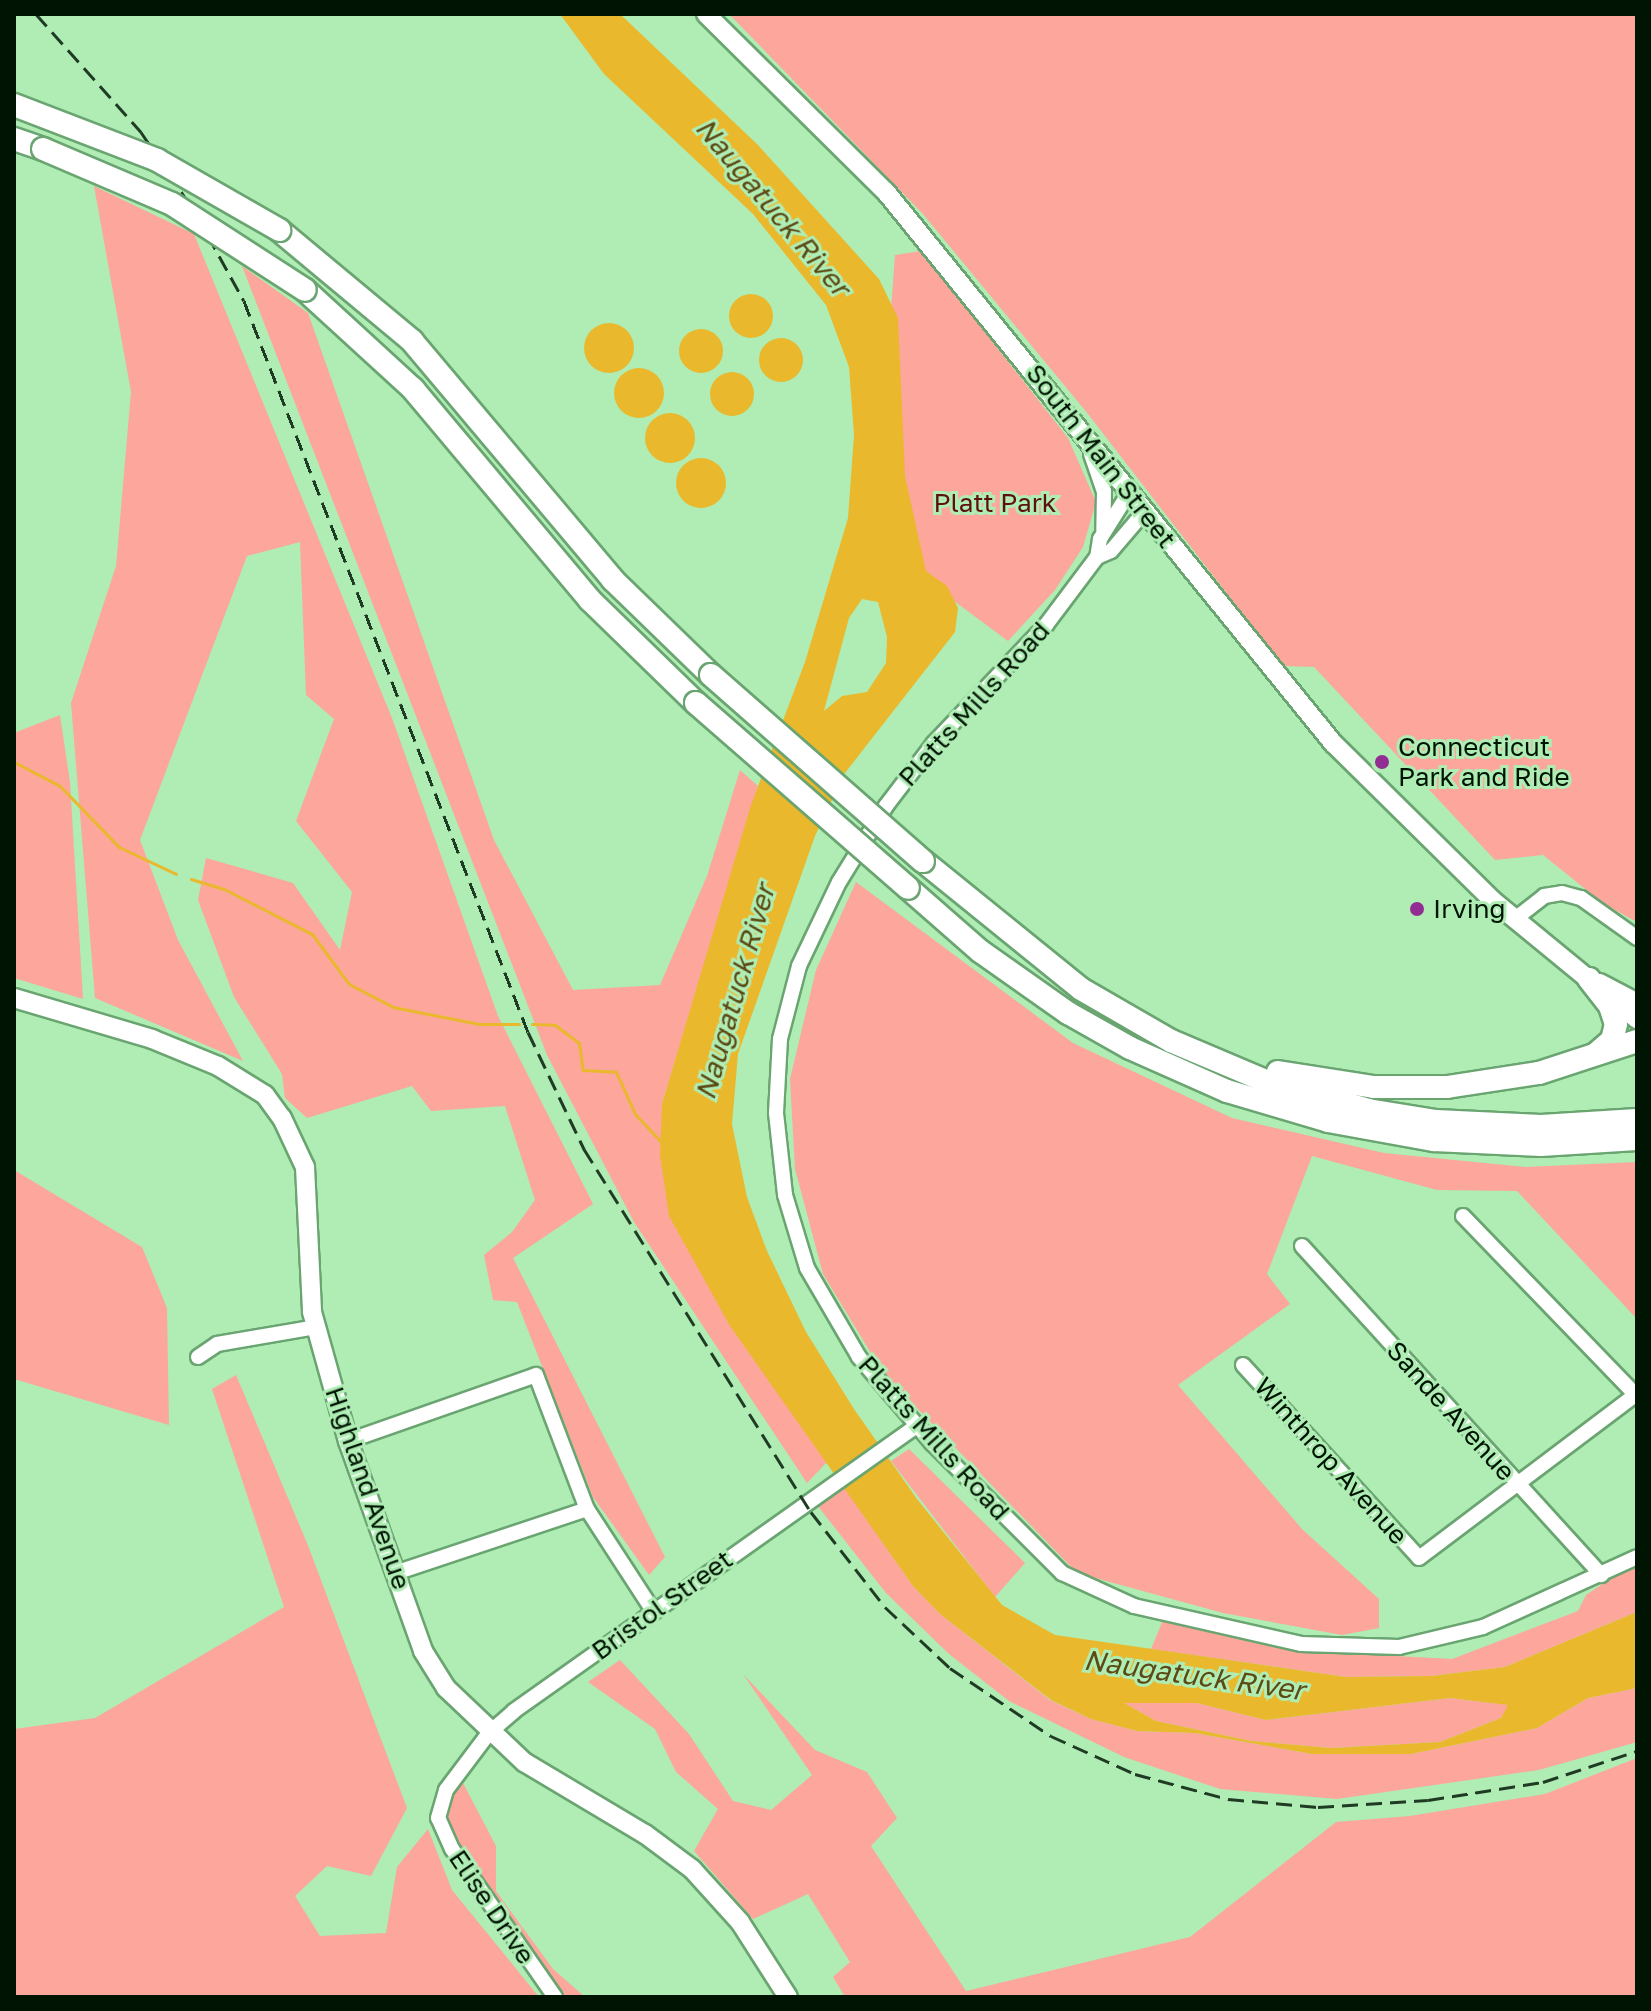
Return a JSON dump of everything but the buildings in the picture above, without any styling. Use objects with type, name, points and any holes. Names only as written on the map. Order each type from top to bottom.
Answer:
[{"type":"highway","points":[[14,105],[157,160],[279,230],[412,341],[613,580],[711,675],[923,861],[1081,989],[1213,1060],[1335,1102],[1471,1124],[1637,1120]]},
{"type":"highway","points":[[14,139],[172,204],[305,290],[413,389],[590,600],[696,703],[908,888],[1028,986],[1160,1063],[1317,1119],[1533,1152],[1637,1153]]},
{"type":"highway","points":[[1577,1062],[1601,1051],[1615,1033],[1610,1006],[1589,979]]},
{"type":"highway","points":[[1589,979],[1637,1005]]},
{"type":"highway","points":[[1081,989],[1219,1052],[1323,1081],[1447,1087],[1510,1079],[1577,1062],[1637,1041]]},
{"type":"highway","points":[[1470,1143],[1637,1139]]},
{"type":"main road","name":"South Main Street","points":[[706,14],[876,180],[1315,722],[1492,900],[1637,1019]]},
{"type":"main road","name":"Highland Avenue","points":[[14,998],[152,1039],[218,1066],[265,1095],[288,1128],[305,1167],[307,1249],[316,1327],[348,1441],[398,1572],[423,1651],[446,1688],[489,1733],[524,1762],[645,1834],[692,1869],[740,1922],[788,1997]]},
{"type":"street","name":"Platts Mills Road","points":[[1088,438],[1104,491],[1097,557],[1046,625],[934,743],[886,806],[825,909],[784,1016],[777,1063],[778,1140],[798,1246],[844,1334],[916,1426],[1073,1581],[1134,1606],[1281,1641],[1354,1650],[1432,1643],[1483,1627],[1637,1557]]},
{"type":"street","name":"Platts Mills Road","points":[[1100,539],[1130,491]]},
{"type":"street","name":"Platts Mills Road","points":[[1097,557],[1111,551],[1145,511]]},
{"type":"street","points":[[1515,919],[1544,896],[1562,893],[1581,898],[1637,938]]},
{"type":"street","points":[[1463,1216],[1637,1395],[1518,1485]]},
{"type":"street","name":"Sande Avenue","points":[[1302,1246],[1601,1575]]},
{"type":"street","points":[[198,1357],[217,1344],[316,1327]]},
{"type":"street","name":"Winthrop Avenue","points":[[1243,1365],[1419,1558],[1518,1485]]},
{"type":"street","points":[[348,1441],[536,1375],[587,1509],[654,1612]]},
{"type":"street","name":"Bristol Street","points":[[438,1813],[446,1790],[489,1733],[916,1426]]},
{"type":"street","points":[[398,1572],[587,1509]]},
{"type":"street","name":"Elise Drive","points":[[438,1813],[452,1849],[555,1997]]},
{"type":"green space","points":[[729,14],[1637,14],[1637,922],[1604,904],[1543,855],[1495,860],[1314,667],[1283,666],[1088,414],[923,214]]},
{"type":"green space","points":[[94,186],[194,234],[392,718],[498,1016],[593,1204],[513,1258],[665,1557],[649,1575],[593,1497],[517,1302],[493,1300],[484,1255],[512,1232],[535,1200],[505,1106],[431,1111],[412,1086],[307,1118],[285,1098],[282,1074],[234,997],[198,900],[206,858],[293,883],[340,950],[352,892],[296,821],[334,719],[306,695],[300,542],[247,556],[140,840],[178,940],[243,1061],[95,998],[71,703],[116,566],[131,392]]},
{"type":"green space","name":"Platt Park","points":[[921,251],[1068,438],[1096,502],[1083,547],[1055,590],[1008,641],[923,578],[902,522],[889,337],[895,255]]},
{"type":"green space","points":[[242,266],[308,313],[494,840],[573,990],[660,985],[707,876],[740,770],[758,786],[662,1104],[780,1393],[828,1461],[807,1483],[634,1222],[547,1055]]},
{"type":"green space","points":[[60,715],[70,782],[83,999],[14,978],[14,733]]},
{"type":"green space","points":[[856,882],[1073,1043],[1232,1118],[1384,1153],[1525,1167],[1637,1162],[1637,1319],[1517,1191],[1437,1190],[1312,1156],[1267,1274],[1290,1304],[1178,1385],[1302,1529],[1379,1599],[1379,1628],[1342,1635],[1223,1613],[1077,1573],[883,1373],[823,1274],[795,1169],[790,1079],[816,970]]},
{"type":"green space","points":[[14,1170],[142,1247],[167,1308],[169,1425],[14,1379]]},
{"type":"green space","points":[[236,1375],[307,1543],[407,1808],[371,1876],[327,1866],[295,1896],[320,1936],[386,1933],[397,1867],[428,1829],[452,1890],[539,1997],[14,1997],[14,1729],[95,1718],[284,1607],[212,1389]]},
{"type":"green space","points":[[909,1449],[1025,1563],[995,1597],[891,1461]]},
{"type":"green space","points":[[844,1487],[913,1586],[940,1614],[1050,1700],[1091,1719],[1137,1731],[1195,1733],[1312,1754],[1411,1754],[1537,1728],[1588,1698],[1637,1688],[1637,1742],[1539,1770],[1337,1799],[1220,1789],[1124,1757],[1009,1701],[949,1654],[886,1593],[817,1505]]},
{"type":"green space","points":[[1637,1561],[1637,1612],[1505,1667],[1431,1676],[1346,1677],[1151,1649],[1163,1620],[1301,1651],[1452,1659],[1578,1611],[1586,1595]]},
{"type":"green space","points":[[620,1660],[689,1734],[733,1801],[771,1810],[812,1775],[743,1674],[815,1750],[867,1772],[897,1818],[871,1846],[966,1991],[1190,1937],[1336,1822],[1410,1816],[1545,1794],[1637,1758],[1637,1997],[845,1997],[833,1977],[850,1962],[808,1894],[753,1919],[694,1851],[718,1809],[676,1772],[655,1729],[588,1682]]},
{"type":"green space","points":[[1450,1698],[1509,1705],[1501,1718],[1440,1742],[1331,1748],[1251,1741],[1156,1721],[1122,1702],[1197,1703],[1266,1720]]},
{"type":"green space","points":[[463,1783],[496,1846],[496,1891],[553,1969],[585,1997],[566,1997],[549,1980],[490,1899],[445,1824],[449,1800]]},
{"type":"water","name":"Naugatuck River","points":[[560,14],[620,14],[758,145],[879,279],[898,318],[905,476],[926,571],[947,586],[958,608],[955,632],[845,773],[815,836],[738,1054],[732,1124],[747,1197],[767,1251],[806,1332],[854,1409],[917,1499],[1002,1605],[1055,1635],[1346,1677],[1431,1676],[1505,1667],[1637,1612],[1637,1688],[1588,1698],[1537,1728],[1411,1754],[1312,1754],[1195,1733],[1137,1731],[1091,1719],[1051,1700],[940,1614],[913,1586],[730,1326],[669,1216],[660,1155],[662,1104],[751,805],[805,662],[848,518],[854,435],[849,367],[826,305],[753,214],[604,74]],"holes":[[[862,599],[878,602],[887,637],[886,663],[867,692],[842,696],[824,711],[849,618]],[[1450,1698],[1508,1705],[1501,1718],[1440,1742],[1331,1748],[1251,1741],[1156,1721],[1124,1703],[1197,1703],[1266,1720]]]},
{"type":"water","points":[[751,294],[767,300],[773,316],[767,332],[751,338],[735,332],[729,316],[735,300]]},
{"type":"water","points":[[609,323],[627,330],[634,348],[627,366],[609,373],[591,366],[584,348],[591,330]]},
{"type":"water","points":[[701,329],[717,335],[723,351],[717,367],[701,373],[685,367],[679,351],[685,335]]},
{"type":"water","points":[[781,338],[797,344],[803,360],[797,376],[781,382],[765,376],[759,360],[765,344]]},
{"type":"water","points":[[639,368],[657,375],[664,393],[657,411],[639,418],[621,411],[614,393],[621,375]]},
{"type":"water","points":[[732,372],[748,378],[754,394],[748,410],[732,416],[716,410],[710,394],[716,378]]},
{"type":"water","points":[[670,413],[688,420],[695,438],[688,456],[670,463],[652,456],[645,438],[652,420]]},
{"type":"water","points":[[701,458],[719,465],[726,483],[719,501],[701,508],[683,501],[676,483],[683,465]]},
{"type":"waterway","points":[[16,763],[60,786],[119,847],[176,874]]},
{"type":"waterway","points":[[191,879],[224,889],[312,934],[349,984],[393,1007],[479,1024],[519,1024]]},
{"type":"waterway","points":[[532,1024],[555,1025],[579,1043],[583,1070],[616,1072],[635,1114],[663,1144]]},
{"type":"railway","points":[[36,14],[141,132],[196,214],[244,301],[528,1032],[584,1149],[811,1512],[885,1607],[950,1668],[1051,1736],[1135,1774],[1228,1799],[1318,1807],[1428,1800],[1543,1782],[1637,1751]]},
{"type":"place","name":"Connecticut Park and Ride","points":[[1382,762]]},
{"type":"place","name":"Irving","points":[[1417,909]]}]
